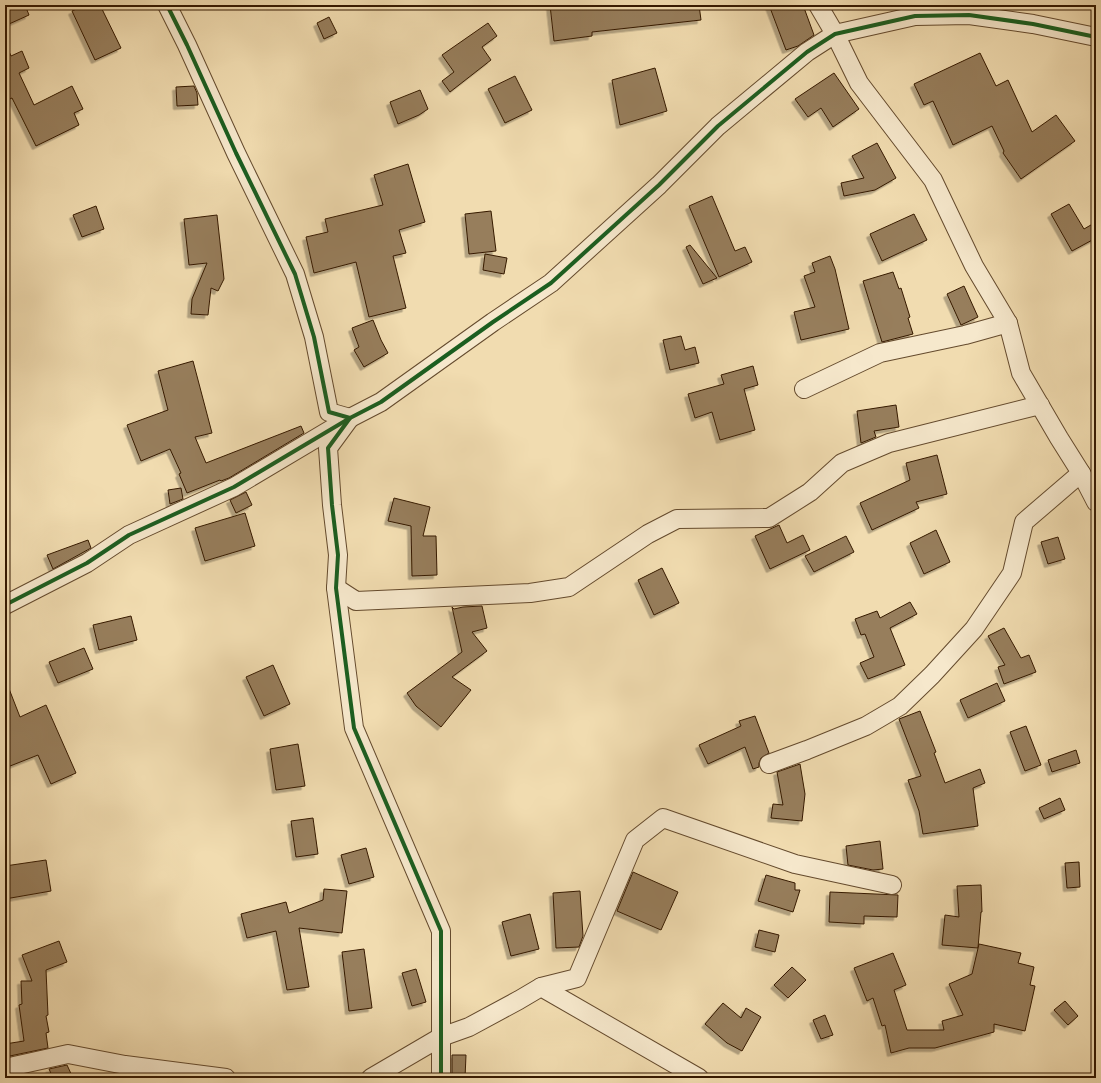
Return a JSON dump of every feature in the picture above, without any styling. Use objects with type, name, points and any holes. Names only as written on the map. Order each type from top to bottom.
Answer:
[{"type":"street","points":[[166,5],[187,45],[236,153],[295,274],[314,338],[329,412],[350,418]]},
{"type":"street","points":[[818,5],[835,34],[859,83],[933,180],[974,266],[1008,323],[1021,373],[1081,473],[1096,502]]},
{"type":"street","points":[[5,605],[87,563],[129,535],[234,487],[350,418],[381,402],[493,322],[551,283],[659,185],[718,126],[807,52],[835,34],[914,16],[969,15],[1033,24],[1096,37]]},
{"type":"street","points":[[804,389],[880,353],[965,335],[1008,323]]},
{"type":"street","points":[[336,588],[356,601],[530,593],[569,587],[648,534],[677,518],[769,518],[810,492],[842,463],[889,444],[1040,405]]},
{"type":"street","points":[[350,418],[328,448],[332,505],[338,555],[336,588],[354,728],[441,931],[441,1078]]},
{"type":"street","points":[[769,764],[866,726],[900,706],[932,675],[974,629],[1012,573],[1024,522],[1081,473]]},
{"type":"street","points":[[371,1078],[441,1037],[469,1027],[541,987],[577,978],[635,840],[663,818],[795,864],[892,886]]},
{"type":"street","points":[[541,987],[699,1078]]},
{"type":"street","points":[[5,1068],[68,1054],[125,1065],[226,1078]]},
{"type":"building","points":[[5,5],[25,5],[29,15],[9,24],[5,15]]},
{"type":"building","points":[[85,5],[100,5],[121,48],[95,60],[72,11]]},
{"type":"building","points":[[550,5],[699,5],[701,20],[592,32],[592,36],[554,41]]},
{"type":"building","points":[[769,5],[803,5],[814,35],[798,46],[786,50]]},
{"type":"building","points":[[329,17],[337,33],[324,39],[317,23]]},
{"type":"building","points":[[488,23],[497,36],[482,47],[491,60],[450,92],[442,81],[454,72],[442,55]]},
{"type":"building","points":[[5,42],[11,56],[22,51],[29,68],[19,73],[34,105],[72,86],[83,109],[74,113],[79,125],[36,146],[12,98],[5,101]]},
{"type":"building","points":[[980,53],[996,86],[1008,80],[1032,132],[1056,115],[1075,141],[1021,179],[1003,153],[1004,151],[992,126],[953,145],[933,101],[924,105],[914,84]]},
{"type":"building","points":[[655,68],[667,111],[620,125],[612,80]]},
{"type":"building","points":[[834,73],[859,109],[833,127],[821,108],[808,117],[795,99]]},
{"type":"building","points":[[515,76],[532,110],[505,123],[488,89]]},
{"type":"building","points":[[194,86],[197,93],[198,105],[177,106],[176,87]]},
{"type":"building","points":[[420,90],[428,109],[419,115],[398,124],[390,102]]},
{"type":"building","points":[[877,143],[896,178],[875,190],[844,196],[841,183],[864,178],[852,156]]},
{"type":"building","points":[[408,164],[425,222],[399,230],[406,253],[393,256],[406,308],[369,317],[356,262],[314,273],[306,237],[328,232],[325,219],[383,205],[374,175]]},
{"type":"building","points":[[712,196],[735,251],[745,247],[752,262],[719,277],[689,206]]},
{"type":"building","points":[[1069,204],[1084,229],[1096,222],[1096,238],[1072,251],[1051,214]]},
{"type":"building","points":[[96,206],[104,229],[82,237],[73,215]]},
{"type":"building","points":[[491,211],[496,251],[469,254],[465,214]]},
{"type":"building","points":[[914,214],[927,240],[882,261],[870,234]]},
{"type":"building","points":[[217,215],[224,279],[218,291],[211,288],[208,315],[191,314],[192,299],[207,263],[189,265],[184,219]]},
{"type":"building","points":[[690,245],[717,278],[703,284],[686,247]]},
{"type":"building","points":[[485,254],[507,258],[504,274],[483,270]]},
{"type":"building","points":[[830,256],[835,269],[849,329],[801,340],[794,312],[815,307],[804,276],[815,272],[812,263]]},
{"type":"building","points":[[893,272],[899,289],[901,288],[910,317],[908,318],[913,334],[882,342],[863,281]]},
{"type":"building","points":[[964,286],[978,317],[961,325],[947,294]]},
{"type":"building","points":[[373,320],[388,353],[364,367],[354,350],[359,347],[352,328]]},
{"type":"building","points":[[681,336],[685,350],[695,347],[699,363],[670,370],[663,340]]},
{"type":"building","points":[[193,361],[212,433],[195,437],[206,463],[301,426],[304,433],[229,478],[187,493],[179,474],[181,473],[170,449],[141,461],[127,425],[168,410],[158,371]]},
{"type":"building","points":[[753,366],[758,385],[744,389],[755,430],[720,440],[712,412],[695,418],[688,394],[724,384],[721,375]]},
{"type":"building","points":[[896,405],[899,427],[874,431],[876,437],[861,443],[857,411]]},
{"type":"building","points":[[937,455],[947,494],[916,502],[919,508],[872,530],[860,503],[910,480],[906,463]]},
{"type":"building","points":[[181,488],[183,499],[170,504],[168,490]]},
{"type":"building","points":[[246,492],[252,505],[236,513],[230,500]]},
{"type":"building","points":[[394,498],[430,507],[423,536],[436,536],[437,575],[412,576],[411,526],[388,521]]},
{"type":"building","points":[[245,513],[255,546],[205,561],[195,528]]},
{"type":"building","points":[[779,525],[787,543],[803,535],[810,550],[770,569],[755,536]]},
{"type":"building","points":[[936,530],[950,562],[924,574],[910,543]]},
{"type":"building","points":[[846,536],[854,552],[814,572],[805,556]]},
{"type":"building","points":[[1058,537],[1065,559],[1048,564],[1041,542]]},
{"type":"building","points":[[88,540],[91,548],[53,569],[47,555]]},
{"type":"building","points":[[662,568],[679,603],[654,615],[638,580]]},
{"type":"building","points":[[910,602],[917,614],[890,628],[905,665],[868,679],[860,663],[874,657],[865,634],[861,635],[855,619],[877,611],[880,618]]},
{"type":"building","points":[[482,606],[487,628],[472,632],[487,651],[452,677],[471,690],[441,727],[416,706],[407,693],[462,652],[452,607],[454,609]]},
{"type":"building","points":[[131,616],[137,640],[99,650],[93,625]]},
{"type":"building","points":[[1004,628],[1021,658],[1029,655],[1036,672],[1004,684],[998,667],[1005,665],[988,636]]},
{"type":"building","points":[[84,648],[93,669],[58,683],[49,662]]},
{"type":"building","points":[[273,665],[290,704],[264,716],[246,677]]},
{"type":"building","points":[[6,681],[20,717],[46,705],[76,773],[51,784],[38,755],[5,768]]},
{"type":"building","points":[[997,683],[1005,701],[968,718],[960,700]]},
{"type":"building","points":[[920,711],[936,752],[934,753],[945,783],[980,769],[985,783],[973,788],[978,826],[923,834],[919,811],[908,780],[921,776],[899,719]]},
{"type":"building","points":[[755,716],[769,753],[761,758],[759,767],[753,769],[745,747],[708,764],[699,745],[741,726],[739,721]]},
{"type":"building","points":[[1026,726],[1041,765],[1025,771],[1010,732]]},
{"type":"building","points":[[298,744],[305,786],[276,790],[270,749]]},
{"type":"building","points":[[1076,750],[1080,763],[1052,772],[1048,760]]},
{"type":"building","points":[[800,764],[805,794],[802,821],[771,818],[773,804],[783,805],[777,772]]},
{"type":"building","points":[[1060,798],[1065,810],[1044,819],[1039,808]]},
{"type":"building","points":[[313,818],[318,854],[296,857],[291,821]]},
{"type":"building","points":[[880,841],[883,869],[873,870],[848,865],[846,846]]},
{"type":"building","points":[[366,848],[374,877],[349,884],[341,855]]},
{"type":"building","points":[[46,860],[51,891],[5,899],[5,866]]},
{"type":"building","points":[[1079,862],[1080,887],[1067,888],[1065,863]]},
{"type":"building","points":[[633,872],[678,892],[661,930],[617,911]]},
{"type":"building","points":[[766,875],[795,883],[795,890],[800,890],[793,912],[758,901]]},
{"type":"building","points":[[981,885],[982,912],[978,948],[942,945],[945,915],[959,917],[957,886]]},
{"type":"building","points":[[324,889],[347,891],[342,933],[299,928],[309,987],[287,990],[276,931],[247,938],[241,914],[286,902],[289,913],[323,900]]},
{"type":"building","points":[[580,891],[583,936],[579,947],[556,948],[553,893]]},
{"type":"building","points":[[830,892],[898,895],[897,917],[864,916],[864,924],[829,922]]},
{"type":"building","points":[[530,914],[539,949],[511,956],[502,922]]},
{"type":"building","points":[[759,930],[779,935],[775,952],[755,947]]},
{"type":"building","points":[[59,941],[67,962],[46,970],[48,1015],[46,1016],[49,1032],[46,1033],[48,1048],[5,1057],[5,1044],[24,1041],[19,1005],[22,1004],[21,981],[32,981],[22,955]]},
{"type":"building","points":[[979,944],[1021,953],[1018,963],[1034,967],[1030,985],[1035,986],[1025,1031],[994,1024],[994,1032],[935,1048],[909,1048],[891,1053],[885,1025],[882,1026],[873,998],[867,1001],[854,968],[893,953],[906,985],[894,990],[907,1030],[944,1030],[942,1021],[963,1015],[949,984],[972,974]]},
{"type":"building","points":[[364,949],[372,1008],[349,1011],[342,952]]},
{"type":"building","points":[[792,967],[806,980],[788,998],[774,985]]},
{"type":"building","points":[[416,969],[426,1002],[412,1006],[402,973]]},
{"type":"building","points":[[1065,1001],[1078,1016],[1068,1025],[1054,1010]]},
{"type":"building","points":[[723,1003],[741,1018],[746,1008],[761,1017],[742,1051],[727,1043],[705,1024]]},
{"type":"building","points":[[825,1015],[833,1035],[821,1039],[813,1020]]},
{"type":"building","points":[[452,1055],[466,1055],[465,1078],[452,1078]]},
{"type":"building","points":[[67,1065],[73,1078],[53,1078],[49,1069]]},
{"type":"cycle path","points":[[167,5],[187,45],[236,153],[295,274],[314,337],[329,412],[350,418],[328,448],[332,505],[338,555],[336,588],[354,728],[441,931],[441,1078]]},
{"type":"cycle path","points":[[5,605],[87,563],[129,535],[234,487],[350,418],[381,402],[493,322],[551,283],[659,185],[718,126],[807,52],[835,34],[915,16],[969,15],[1033,24],[1096,37]]}]
